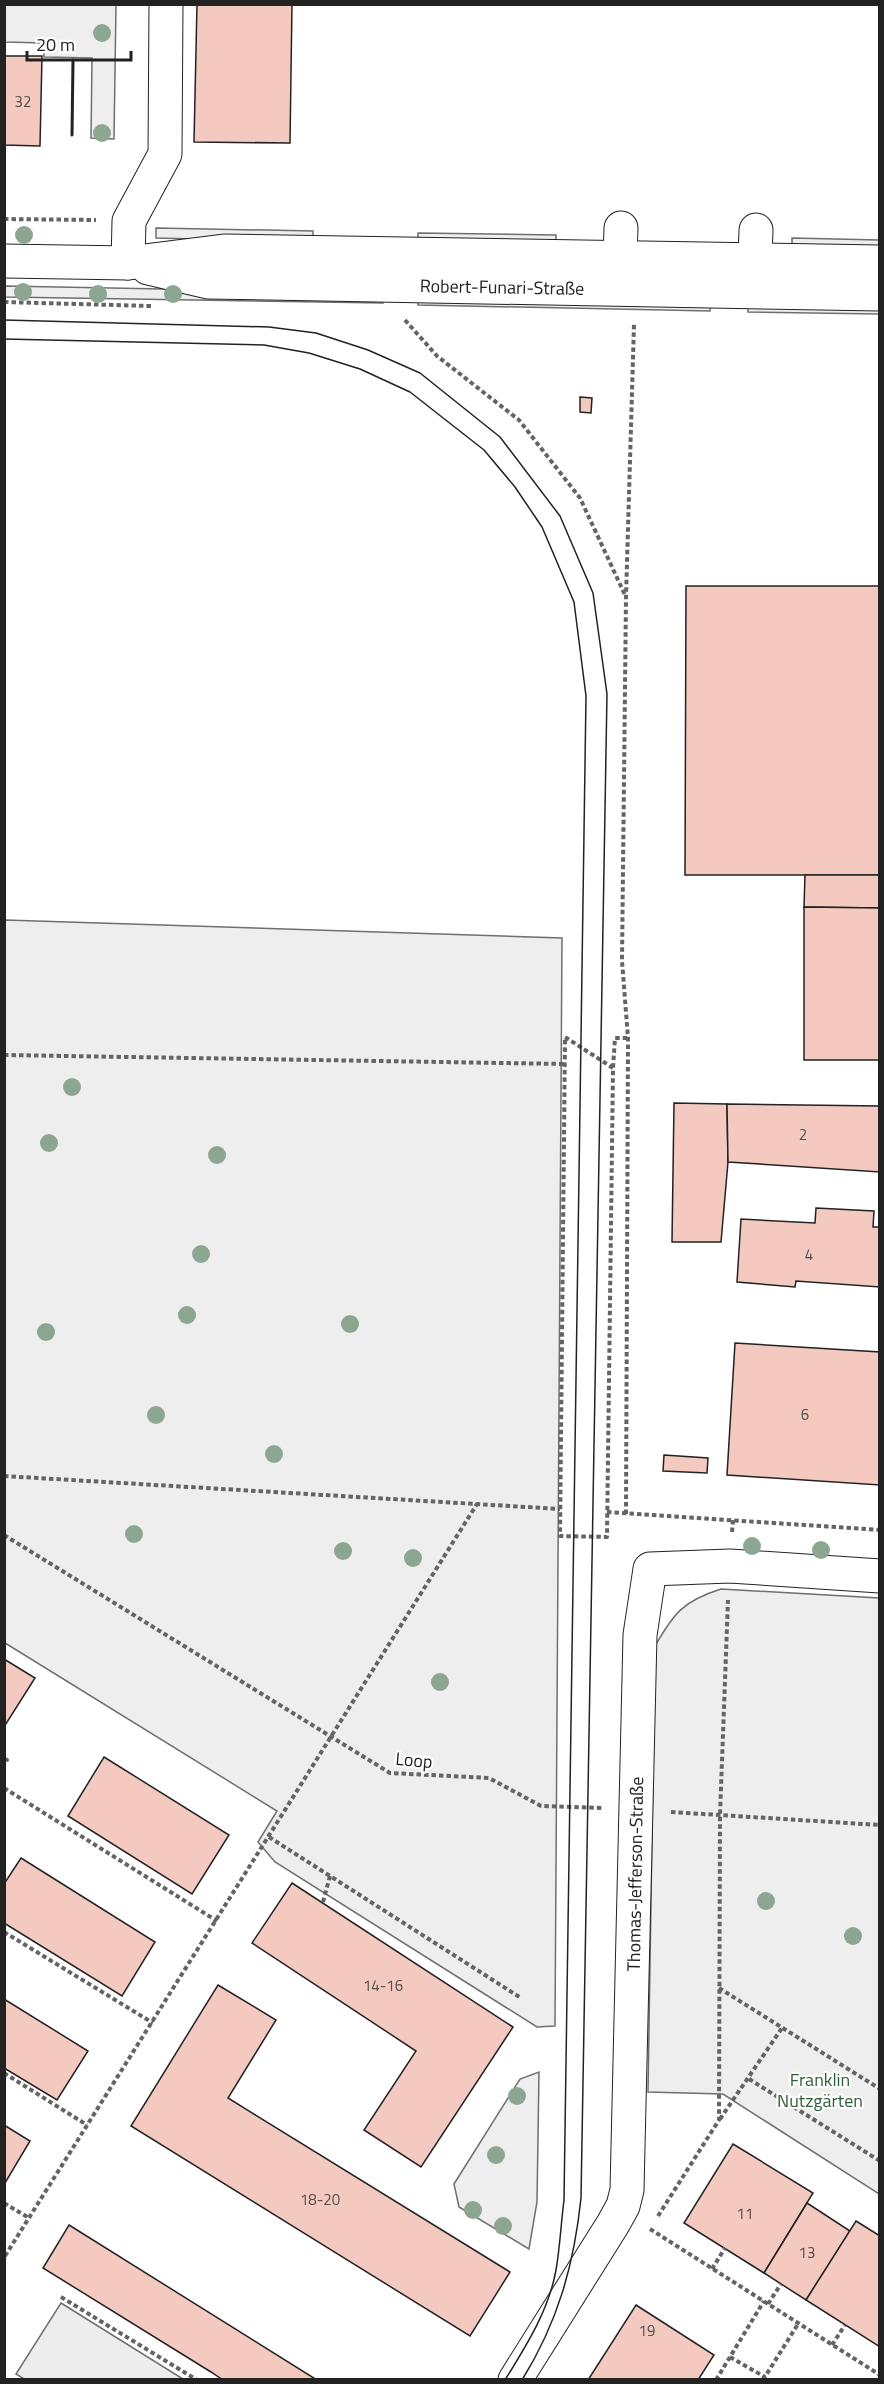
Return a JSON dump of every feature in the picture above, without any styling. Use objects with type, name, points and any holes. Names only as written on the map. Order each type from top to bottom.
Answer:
[{"type":"street","points":[[128,263],[129,221],[165,154],[166,4]]},
{"type":"street","points":[[604,289],[621,243]]},
{"type":"street","name":"Robert-Funari-Straße","points":[[4,261],[128,263],[224,251],[346,252],[621,243],[756,244],[879,261]]},
{"type":"street","points":[[738,292],[756,244]]},
{"type":"street","points":[[328,283],[346,252]]},
{"type":"street","name":"Robert-Funari-Straße","points":[[128,263],[208,282],[879,294]]},
{"type":"street","name":"Thomas-Jefferson-Straße","points":[[515,2379],[613,2224],[627,2190],[640,1635],[650,1569],[730,1566],[879,1576]]},
{"type":"path","points":[[400,313],[437,356],[519,420],[580,498],[626,597]]},
{"type":"path","points":[[626,1514],[628,1038],[622,962],[626,597],[634,319]]},
{"type":"path","points":[[613,1068],[565,1036],[560,1536],[607,1537],[613,1068],[615,1038],[628,1038]]},
{"type":"path","points":[[4,1055],[565,1064]]},
{"type":"path","points":[[4,1476],[561,1509]]},
{"type":"path","points":[[5,2256],[477,1504]]},
{"type":"path","points":[[607,1512],[879,1530]]},
{"type":"path","name":"Loop","points":[[4,1534],[390,1773],[489,1778],[541,1806],[879,1825]]},
{"type":"path","points":[[719,2120],[720,1815],[728,1598]]},
{"type":"path","points":[[4,1759],[7,1760],[4,1764]]},
{"type":"path","points":[[4,1788],[217,1921]]},
{"type":"path","points":[[269,1837],[521,1998]]},
{"type":"path","points":[[323,1902],[330,1876]]},
{"type":"path","points":[[4,1932],[153,2023]]},
{"type":"path","points":[[718,1988],[879,2089]]},
{"type":"path","points":[[644,2238],[719,2120],[782,2028]]},
{"type":"path","points":[[4,2073],[87,2125]]},
{"type":"path","points":[[749,2079],[879,2161]]},
{"type":"path","points":[[4,2203],[29,2218]]},
{"type":"path","points":[[650,2229],[879,2375]]},
{"type":"path","points":[[712,2269],[725,2248]]},
{"type":"path","points":[[716,2379],[781,2284]]},
{"type":"path","points":[[61,2297],[198,2379]]},
{"type":"path","points":[[730,2356],[764,2378],[798,2324]]},
{"type":"path","points":[[832,2345],[845,2325]]},
{"type":"green space","points":[[5,4],[116,5],[114,139],[91,138],[92,58],[44,57],[44,43],[5,42]]},
{"type":"green space","points":[[156,228],[313,231],[313,242],[156,238]]},
{"type":"green space","points":[[418,233],[556,235],[556,247],[418,245]]},
{"type":"green space","points":[[792,238],[879,240],[879,252],[792,250]]},
{"type":"green space","points":[[5,286],[383,293],[383,303],[5,297]]},
{"type":"green space","points":[[418,293],[711,299],[710,311],[418,305]]},
{"type":"green space","points":[[748,300],[879,302],[879,314],[748,312]]},
{"type":"green space","points":[[5,920],[562,938],[555,2026],[537,2027],[275,1862],[258,1842],[277,1811],[5,1643]]},
{"type":"green space","name":"Franklin Nutzgärten","points":[[721,1589],[879,1598],[879,2194],[723,2094],[648,2092],[655,1646],[681,1610],[697,1598]]},
{"type":"green space","points":[[539,2072],[537,2202],[529,2249],[459,2207],[454,2184],[520,2079]]},
{"type":"shaded area","points":[[61,2303],[183,2379],[24,2379],[16,2374]]},
{"type":"building","points":[[197,4],[292,4],[290,143],[194,142]]},
{"type":"building","points":[[4,56],[42,56],[40,146],[4,145]]},
{"type":"building","points":[[580,397],[592,398],[591,413],[580,412]]},
{"type":"building","points":[[686,586],[880,586],[880,875],[685,875]]},
{"type":"building","points":[[805,875],[880,875],[880,908],[804,907]]},
{"type":"building","points":[[804,907],[880,908],[880,1060],[804,1060]]},
{"type":"building","points":[[674,1103],[727,1104],[728,1162],[721,1242],[672,1242]]},
{"type":"building","points":[[727,1104],[880,1106],[880,1172],[728,1162]]},
{"type":"building","points":[[816,1208],[874,1211],[873,1227],[880,1227],[880,1287],[796,1281],[795,1287],[737,1282],[741,1219],[815,1223]]},
{"type":"building","points":[[735,1343],[880,1352],[880,1485],[727,1475]]},
{"type":"building","points":[[664,1455],[708,1458],[707,1473],[663,1471]]},
{"type":"building","points":[[4,1659],[35,1678],[4,1727]]},
{"type":"building","points":[[104,1757],[229,1835],[192,1894],[68,1816]]},
{"type":"building","points":[[21,1858],[155,1942],[122,1996],[4,1923],[4,1884]]},
{"type":"building","points":[[292,1883],[513,2027],[421,2167],[364,2130],[416,2051],[252,1943]]},
{"type":"building","points":[[218,1985],[276,2020],[228,2098],[510,2272],[470,2336],[131,2126]]},
{"type":"building","points":[[4,1999],[88,2051],[57,2100],[4,2068]]},
{"type":"building","points":[[4,2125],[30,2141],[5,2183],[4,2183]]},
{"type":"building","points":[[733,2144],[813,2193],[764,2273],[684,2223]]},
{"type":"building","points":[[807,2203],[850,2231],[806,2300],[764,2273]]},
{"type":"building","points":[[856,2221],[880,2236],[880,2347],[806,2300]]},
{"type":"building","points":[[69,2225],[317,2380],[223,2380],[43,2268]]},
{"type":"building","points":[[636,2305],[714,2355],[698,2380],[588,2380]]},
{"type":"tram line","points":[[4,320],[269,327],[316,333],[368,350],[420,373],[500,437],[560,516],[593,593],[607,694],[581,2198],[569,2270],[555,2315],[522,2380]]},
{"type":"tram line","points":[[4,339],[264,345],[309,353],[360,369],[410,392],[484,450],[515,487],[542,527],[574,602],[586,696],[564,2200],[559,2253],[553,2285],[536,2327],[505,2380]]},
{"type":"wall","points":[[72,135],[73,60]]}]
